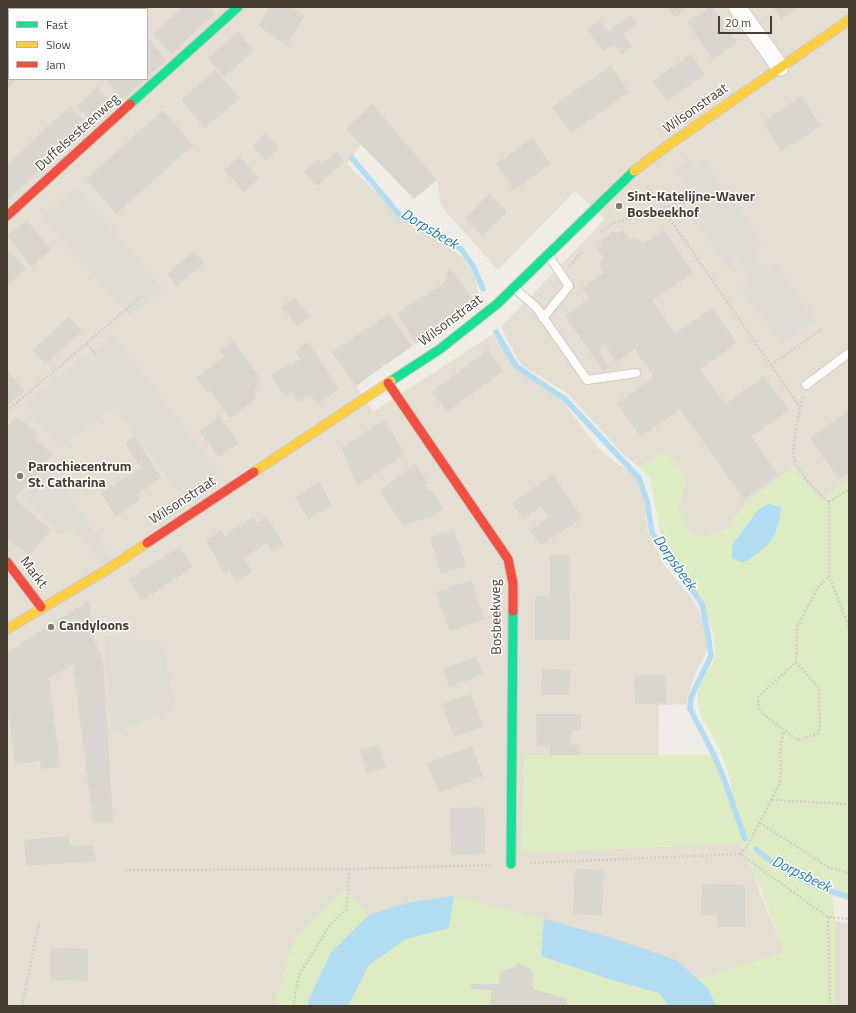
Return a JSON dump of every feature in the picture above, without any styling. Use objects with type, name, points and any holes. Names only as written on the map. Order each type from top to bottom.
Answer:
[{"type":"street","name":"Duffelsesteenweg","points":[[7,216],[238,7]]},
{"type":"street","points":[[737,7],[780,67]]},
{"type":"street","name":"Wilsonstraat","points":[[41,607],[104,571],[440,349],[497,304],[636,169],[849,20]]},
{"type":"street","name":"Bosbeekweg","points":[[388,383],[508,559],[513,584],[511,864]]},
{"type":"street","name":"Markt","points":[[7,562],[41,607],[7,629]]},
{"type":"lane","points":[[544,318],[569,286],[548,254]]},
{"type":"lane","points":[[513,288],[536,307],[587,380],[636,373]]},
{"type":"lane","points":[[806,385],[849,353]]},
{"type":"path","points":[[636,169],[800,408]]},
{"type":"path","points":[[597,234],[614,223],[703,196]]},
{"type":"path","points":[[562,275],[585,247]]},
{"type":"path","points":[[7,411],[142,296]]},
{"type":"path","points":[[771,365],[822,329]]},
{"type":"path","points":[[87,344],[96,355]]},
{"type":"path","points":[[806,385],[794,437],[795,460],[801,472],[816,491],[829,502],[829,576],[849,627]]},
{"type":"path","points":[[829,502],[849,489]]},
{"type":"path","points":[[796,662],[758,697],[759,711],[797,740],[819,733],[820,723],[819,688],[796,662],[797,627],[818,587],[829,576]]},
{"type":"path","points":[[740,854],[747,847],[780,783],[780,747],[784,731]]},
{"type":"path","points":[[771,800],[849,804]]},
{"type":"path","points":[[760,823],[828,867],[849,873]]},
{"type":"path","points":[[125,870],[349,869],[511,864],[740,854],[828,917],[849,919]]},
{"type":"path","points":[[293,1006],[299,975],[330,925],[347,909],[349,869]]},
{"type":"path","points":[[828,917],[830,1006]]},
{"type":"path","points":[[22,1006],[39,923]]},
{"type":"shaded area","points":[[7,7],[849,7],[849,614],[820,499],[794,467],[746,502],[729,527],[704,538],[690,533],[678,509],[687,477],[664,452],[639,467],[624,455],[567,393],[523,366],[518,360],[501,327],[605,219],[575,191],[498,270],[441,206],[437,180],[380,117],[347,164],[407,222],[414,224],[444,243],[463,258],[474,275],[480,297],[356,386],[373,412],[493,334],[515,367],[563,402],[598,448],[615,462],[639,478],[644,501],[648,533],[664,565],[690,596],[699,610],[705,628],[707,651],[694,676],[687,704],[659,705],[658,755],[525,755],[521,851],[557,852],[740,843],[752,868],[762,899],[783,948],[813,1006],[7,1006]]},
{"type":"shaded area","points":[[687,158],[693,167],[704,159],[763,243],[752,251],[765,269],[776,263],[817,321],[781,345],[740,288],[751,279],[737,260],[727,267],[688,212],[699,204],[673,168]]},
{"type":"shaded area","points":[[76,187],[165,290],[130,316],[40,217]]},
{"type":"shaded area","points":[[113,334],[220,473],[184,500],[114,408],[59,449],[24,403]]},
{"type":"shaded area","points":[[49,463],[113,558],[105,571],[75,528],[59,535],[21,497]]},
{"type":"shaded area","points":[[104,636],[162,642],[176,709],[112,733]]},
{"type":"shaded area","points":[[825,920],[849,923],[849,1006],[822,1006]]},
{"type":"green space","points":[[664,452],[676,462],[687,477],[679,509],[690,533],[704,538],[729,527],[746,502],[794,467],[820,499],[849,479],[849,897],[831,892],[835,921],[835,1006],[716,1006],[708,988],[698,979],[781,953],[783,948],[752,868],[740,843],[557,852],[521,851],[525,755],[714,755],[724,788],[735,810],[729,775],[720,750],[702,718],[698,704],[698,692],[700,686],[715,657],[712,630],[702,604],[660,532],[650,478],[639,467]]},
{"type":"green space","points":[[344,890],[369,915],[331,952],[308,1002],[308,1006],[276,1006],[276,999],[293,941]]},
{"type":"green space","points":[[454,896],[544,919],[541,956],[609,979],[659,993],[669,1006],[348,1006],[369,965],[406,939],[449,928]]},
{"type":"water","points":[[768,504],[781,507],[778,526],[771,541],[766,547],[742,563],[732,558],[732,545],[758,510]]},
{"type":"water","points":[[454,896],[449,928],[406,939],[369,965],[348,1006],[308,1006],[308,1002],[331,952],[369,915],[407,903]]},
{"type":"water","points":[[544,919],[609,937],[676,960],[708,988],[716,1006],[669,1006],[659,993],[609,979],[541,956]]},
{"type":"building","points":[[182,7],[209,7],[215,13],[172,54],[153,35]]},
{"type":"building","points":[[270,7],[290,7],[305,16],[287,45],[258,26]]},
{"type":"building","points":[[667,7],[690,7],[674,17]]},
{"type":"building","points":[[712,7],[737,43],[712,59],[687,22]]},
{"type":"building","points":[[773,7],[798,7],[781,19]]},
{"type":"building","points":[[631,15],[638,24],[623,34],[632,47],[622,55],[614,44],[603,51],[587,29],[599,20],[608,32]]},
{"type":"building","points":[[238,32],[254,51],[224,77],[208,58]]},
{"type":"building","points":[[149,39],[167,60],[148,76]]},
{"type":"building","points":[[691,54],[705,74],[667,101],[653,81]]},
{"type":"building","points":[[8,66],[8,80],[16,80],[7,89]]},
{"type":"building","points":[[611,66],[629,92],[571,133],[552,107]]},
{"type":"building","points":[[215,70],[240,98],[205,128],[181,100]]},
{"type":"building","points":[[106,80],[144,80],[123,99]]},
{"type":"building","points":[[97,87],[112,104],[92,122],[77,106]]},
{"type":"building","points":[[802,96],[821,126],[781,151],[763,122]]},
{"type":"building","points":[[372,104],[437,180],[414,199],[346,129]]},
{"type":"building","points":[[70,106],[88,125],[7,201],[7,165]]},
{"type":"building","points":[[163,110],[193,145],[116,214],[86,179]]},
{"type":"building","points":[[265,133],[279,147],[266,160],[253,147]]},
{"type":"building","points":[[532,138],[551,164],[514,190],[496,164]]},
{"type":"building","points":[[337,151],[344,162],[317,186],[304,172],[318,159],[322,164]]},
{"type":"building","points":[[239,157],[259,178],[244,192],[224,170]]},
{"type":"building","points":[[489,194],[507,211],[483,236],[465,219]]},
{"type":"building","points":[[27,220],[51,250],[31,267],[7,236]]},
{"type":"building","points":[[623,230],[630,240],[632,238],[638,239],[643,244],[664,230],[693,273],[652,300],[675,334],[712,308],[737,343],[700,369],[725,404],[764,376],[789,410],[751,436],[778,475],[744,499],[680,409],[641,437],[617,403],[654,377],[635,349],[617,362],[605,345],[598,350],[609,368],[604,372],[565,316],[590,298],[582,287],[603,273],[600,266],[601,260],[604,258],[597,248],[603,244],[601,240],[614,231],[617,234]]},
{"type":"building","points":[[7,249],[26,269],[7,286]]},
{"type":"building","points":[[194,251],[204,263],[177,286],[167,274]]},
{"type":"building","points":[[449,266],[474,302],[416,344],[397,313],[445,283]]},
{"type":"building","points":[[294,297],[310,316],[298,326],[281,307]]},
{"type":"building","points":[[389,314],[412,346],[386,365],[384,362],[380,364],[382,367],[356,386],[332,352]]},
{"type":"building","points":[[69,317],[82,331],[45,364],[32,350]]},
{"type":"building","points":[[233,341],[261,379],[254,391],[256,399],[230,418],[210,390],[207,393],[196,378],[224,357],[219,351]]},
{"type":"building","points":[[308,342],[339,389],[317,404],[310,395],[299,402],[291,392],[285,396],[271,375],[288,363],[290,366],[301,359],[295,350]]},
{"type":"building","points":[[488,350],[503,371],[447,412],[432,392]]},
{"type":"building","points":[[7,370],[24,391],[7,406]]},
{"type":"building","points":[[849,411],[849,473],[839,479],[810,438]]},
{"type":"building","points":[[219,416],[239,443],[219,457],[199,431]]},
{"type":"building","name":"Parochiecentrum St. Catharina","points":[[17,417],[37,433],[35,439],[53,454],[15,499],[51,530],[29,556],[7,538],[7,426]]},
{"type":"building","points":[[384,420],[405,454],[357,486],[342,448]]},
{"type":"building","points":[[135,437],[161,478],[137,494],[140,500],[116,516],[101,493],[141,468],[125,443]]},
{"type":"building","points":[[416,464],[428,483],[425,485],[431,492],[432,491],[443,508],[434,515],[403,526],[380,490]]},
{"type":"building","points":[[553,475],[582,518],[541,545],[530,530],[549,517],[541,507],[523,519],[512,503]]},
{"type":"building","points":[[319,482],[332,505],[308,519],[295,497]]},
{"type":"building","points":[[254,517],[257,523],[267,517],[284,545],[273,551],[267,543],[244,558],[252,572],[236,582],[229,570],[224,573],[206,540],[222,531],[225,537],[227,533]]},
{"type":"building","points":[[454,530],[466,566],[441,574],[430,537]]},
{"type":"building","points":[[180,547],[193,567],[142,601],[129,579]]},
{"type":"building","points":[[550,555],[569,555],[570,640],[535,640],[535,596],[550,596]]},
{"type":"building","points":[[471,580],[484,619],[450,631],[436,592]]},
{"type":"building","points":[[89,600],[94,641],[103,659],[113,821],[93,823],[73,664],[49,678],[60,767],[41,769],[40,761],[15,764],[9,717],[7,717],[7,653]]},
{"type":"building","points":[[476,657],[483,674],[449,687],[443,669]]},
{"type":"building","points":[[542,669],[570,670],[569,695],[541,695]]},
{"type":"building","points":[[634,675],[665,675],[666,703],[635,704]]},
{"type":"building","points":[[471,694],[483,727],[454,737],[442,704]]},
{"type":"building","points":[[536,714],[581,714],[581,730],[572,730],[571,745],[580,745],[580,755],[550,755],[550,747],[537,747]]},
{"type":"building","points":[[379,745],[386,768],[367,773],[360,750]]},
{"type":"building","points":[[472,746],[483,776],[439,793],[427,763]]},
{"type":"building","points":[[484,807],[485,854],[451,855],[450,808]]},
{"type":"building","points":[[69,836],[70,846],[94,845],[96,861],[26,866],[24,840]]},
{"type":"building","points":[[575,869],[604,870],[602,915],[573,914]]},
{"type":"building","points":[[702,884],[745,885],[745,927],[717,927],[717,915],[701,915]]},
{"type":"building","points":[[50,948],[88,949],[88,981],[50,980]]},
{"type":"building","points":[[519,963],[533,972],[533,989],[565,998],[567,1000],[567,1006],[490,1006],[491,990],[471,989],[471,984],[499,984],[500,974]]},
{"type":"waterway","name":"Dorpsbeek","points":[[352,158],[402,218],[430,229],[461,249],[473,266],[483,289]]},
{"type":"waterway","name":"Dorpsbeek","points":[[496,332],[516,366],[566,400],[639,478],[647,501],[652,533],[702,604],[711,656],[691,697],[690,709],[714,755],[745,839]]},
{"type":"waterway","name":"Dorpsbeek","points":[[756,849],[788,872],[824,889],[849,897]]},
{"type":"traffic: fast","points":[[130,104],[238,7]]},
{"type":"traffic: fast","points":[[391,381],[440,349],[497,304],[634,171]]},
{"type":"traffic: fast","points":[[511,864],[513,611]]},
{"type":"traffic: slow","points":[[634,171],[670,144],[849,20]]},
{"type":"traffic: slow","points":[[254,472],[391,381]]},
{"type":"traffic: slow","points":[[7,629],[105,571],[147,543]]},
{"type":"traffic: jam","points":[[7,216],[130,104]]},
{"type":"traffic: jam","points":[[388,383],[508,559],[513,583],[513,611]]},
{"type":"traffic: jam","points":[[147,543],[254,472]]},
{"type":"traffic: jam","points":[[7,562],[41,607]]},
{"type":"place","name":"Sint-Katelijne-Waver Bosbeekhof","points":[[619,206]]},
{"type":"place","name":"Parochiecentrum St. Catharina","points":[[20,476]]},
{"type":"place","name":"Candyloons","points":[[51,627]]}]
